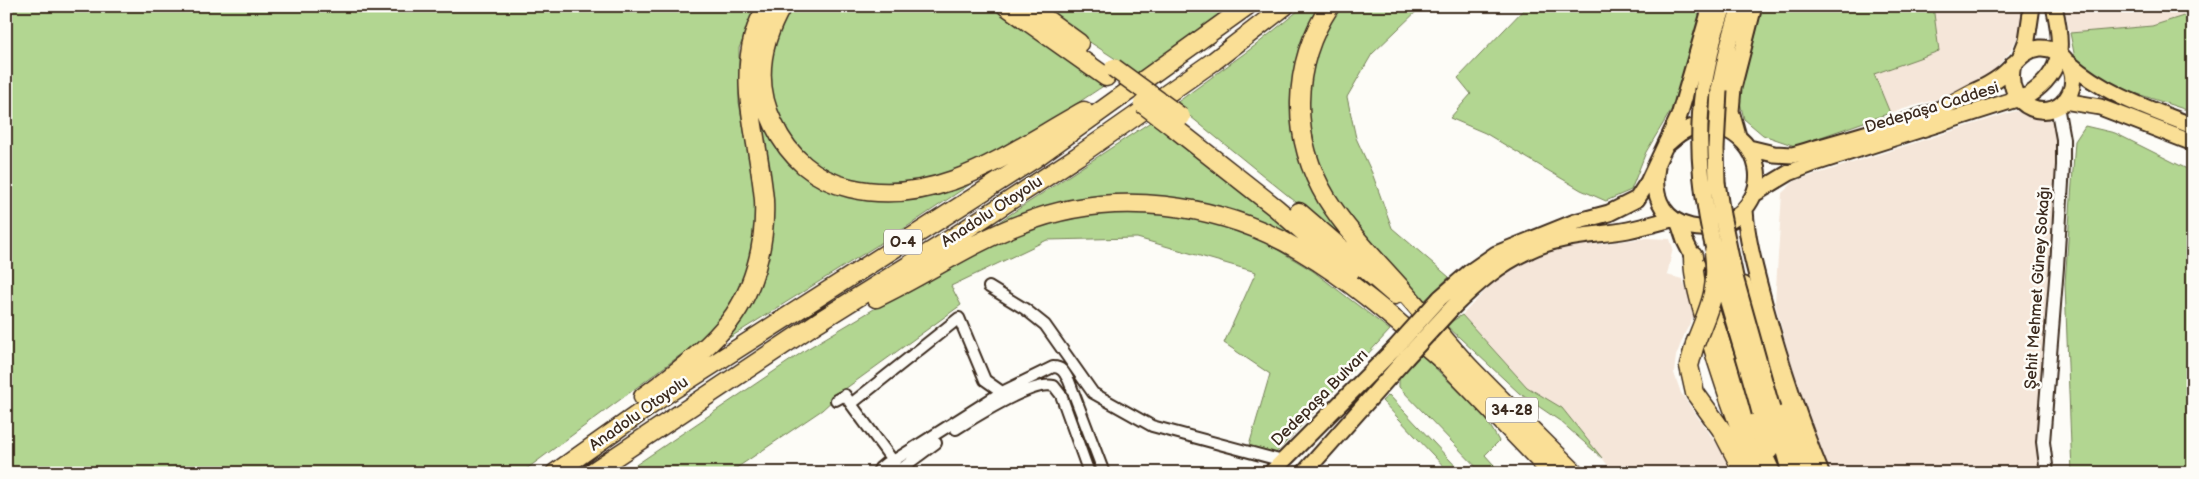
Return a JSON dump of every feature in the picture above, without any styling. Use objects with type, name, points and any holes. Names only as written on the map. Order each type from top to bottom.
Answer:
[{"type":"highway","points":[[545,473],[590,434],[652,390],[698,353],[725,328],[751,282],[761,247],[764,200],[750,105],[749,58],[758,27],[768,6]]},
{"type":"highway","points":[[782,6],[769,33],[761,67],[764,96],[769,114],[781,140],[802,165],[828,181],[858,190],[897,193],[936,187],[952,182],[1033,142],[1157,72]]},
{"type":"highway","points":[[1006,6],[1110,73]]},
{"type":"highway","points":[[1028,6],[1110,73],[1177,122],[1366,286],[1447,352]]},
{"type":"highway","name":"Anadolu Otoyolu","points":[[555,473],[665,395],[1034,159],[1247,6]]},
{"type":"highway","name":"Anadolu Otoyolu","points":[[591,473],[818,322],[951,239],[1078,156],[1214,61],[1285,6]]},
{"type":"highway","points":[[1330,6],[1320,21],[1306,54],[1299,94],[1301,131],[1311,168],[1328,199],[1359,241],[1447,352]]},
{"type":"highway","points":[[818,322],[878,298],[979,242],[1022,223],[1070,210],[1098,206],[1148,205],[1174,207],[1217,215],[1261,230],[1319,262],[1447,352]]},
{"type":"highway","points":[[1728,242],[1765,347],[1772,410],[1805,473]]},
{"type":"highway","points":[[1714,252],[1716,272],[1714,296],[1695,344],[1689,366],[1695,393],[1720,429],[1744,473]]},
{"type":"highway","points":[[1693,256],[1693,274],[1712,344],[1742,435],[1758,473]]},
{"type":"highway","name":"34-28","points":[[1447,352],[1552,473]]},
{"type":"highway","name":"34-28","points":[[1447,352],[1470,367],[1575,473]]},
{"type":"main road","points":[[1304,473],[1406,358],[1445,303],[1470,272],[1496,254],[1575,222],[1625,207],[1636,199],[1666,144],[1685,98],[1711,6]]},
{"type":"main road","points":[[1724,6],[1714,36],[1703,89],[1698,145],[1704,207],[1714,252],[1745,355],[1772,410],[1790,473]]},
{"type":"main road","points":[[1728,242],[1717,182],[1716,130],[1719,90],[1729,42],[1740,6]]},
{"type":"main road","points":[[1738,136],[1731,111],[1733,88],[1754,6]]},
{"type":"main road","points":[[2032,6],[2026,40],[2010,78],[2011,86],[2018,100],[2034,109],[2040,110],[2060,104],[2100,107],[2193,143]]},
{"type":"main road","name":"Dedepaşa Caddesi","points":[[1754,194],[1790,173],[1816,163],[2018,100],[2039,89],[2064,59],[2060,28],[2054,6]]},
{"type":"main road","points":[[2017,60],[2032,50],[2042,48],[2052,50],[2080,74],[2119,96],[2193,126]]},
{"type":"main road","points":[[2060,104],[2072,84],[2073,75],[2064,59]]},
{"type":"main road","name":"Dedepaşa Caddesi","points":[[1749,148],[1774,154],[1793,155],[1932,112],[1989,84],[2017,60]]},
{"type":"main road","points":[[1659,158],[1656,181],[1658,196],[1664,212],[1676,221],[1696,227],[1720,225],[1745,210],[1754,194],[1757,178],[1755,162],[1749,148],[1738,136],[1724,128],[1708,125],[1692,127],[1678,134],[1666,144]]},
{"type":"main road","points":[[1745,210],[1747,237],[1774,338],[1800,423],[1821,473]]},
{"type":"main road","points":[[1676,221],[1702,274],[1742,405],[1774,473]]},
{"type":"main road","points":[[1445,303],[1477,284],[1502,265],[1532,249],[1562,239],[1676,221]]},
{"type":"main road","name":"Dedepaşa Bulvarı","points":[[1271,473],[1394,349],[1445,303]]},
{"type":"main road","points":[[1772,410],[1774,473]]},
{"type":"street","name":"Şehit Mehmet Güney Sokağı","points":[[2047,473],[2043,442],[2063,165],[2060,104]]},
{"type":"street","points":[[988,287],[1025,309],[1045,325],[1093,393],[1152,426],[1283,461]]},
{"type":"street","points":[[851,404],[959,318],[985,380],[1002,392]]},
{"type":"street","points":[[877,473],[883,465],[892,462],[1002,392],[1057,367],[1065,373],[1104,473]]},
{"type":"street","points":[[1046,372],[1045,378],[1061,395],[1089,473]]},
{"type":"street","points":[[836,400],[845,395],[892,462],[901,471],[943,438],[984,412],[1017,395],[1062,383],[1065,373]]},
{"type":"shaded area","points":[[1933,6],[2025,6],[2021,31],[2009,53],[1991,74],[1941,98],[1890,113],[1874,74],[1938,51]]},
{"type":"shaded area","points":[[2064,6],[2193,6],[2193,13],[2152,26],[2070,33]]},
{"type":"shaded area","points":[[2015,111],[2048,117],[2058,129],[2060,171],[2044,473],[1830,473],[1808,426],[1775,303],[1782,193],[1795,181]]},
{"type":"shaded area","points":[[1646,238],[1670,239],[1673,248],[1667,275],[1682,279],[1696,311],[1676,356],[1674,373],[1681,393],[1728,460],[1733,473],[1614,473],[1562,408],[1527,387],[1462,315],[1504,271],[1532,253],[1564,246],[1601,244]]},
{"type":"green space","points":[[6,6],[758,6],[739,48],[739,102],[755,193],[755,239],[741,285],[713,331],[521,473],[6,473]]},
{"type":"green space","points":[[792,6],[992,6],[1105,85],[1023,138],[995,154],[966,167],[936,177],[904,182],[872,183],[845,181],[810,161],[800,153],[785,131],[775,107],[770,81],[771,54],[778,29]]},
{"type":"green space","points":[[1035,6],[1229,6],[1140,75]]},
{"type":"green space","points":[[1304,6],[1318,6],[1310,25],[1292,97],[1348,242],[1344,241],[1175,104],[1256,45]]},
{"type":"green space","points":[[1338,6],[1422,6],[1372,54],[1347,97],[1356,138],[1372,173],[1392,228],[1449,277],[1422,303],[1351,224],[1314,161],[1306,98],[1316,50]]},
{"type":"green space","points":[[1527,6],[1703,6],[1673,107],[1646,152],[1631,190],[1606,201],[1581,190],[1485,133],[1450,118],[1471,94],[1458,78]]},
{"type":"green space","points":[[1763,6],[1933,6],[1939,51],[1874,74],[1890,113],[1795,146],[1763,135],[1744,119],[1739,98]]},
{"type":"green space","points":[[2193,13],[2193,112],[2132,92],[2098,78],[2075,58],[2070,33],[2152,26]]},
{"type":"green space","points":[[756,101],[773,136],[850,194],[981,177],[908,226],[702,355],[758,276]]},
{"type":"green space","points":[[1152,121],[1337,267],[1161,201],[982,233]]},
{"type":"green space","points":[[2085,126],[2115,133],[2193,172],[2193,473],[2072,473],[2065,284],[2075,141]]},
{"type":"green space","points":[[1149,209],[1210,220],[1260,239],[1313,271],[1390,330],[1273,456],[1248,449],[1270,374],[1224,343],[1256,272],[1137,238],[1047,240],[951,286],[961,305],[845,389],[822,410],[729,473],[624,473],[807,349],[973,250],[1042,222],[1103,211]]},
{"type":"green space","points":[[1462,315],[1527,387],[1562,408],[1602,458],[1560,421],[1519,393],[1446,325]]},
{"type":"green space","points":[[1420,353],[1485,417],[1499,441],[1485,455],[1501,473],[1482,473],[1399,387],[1399,375]]},
{"type":"green space","points":[[1389,395],[1462,473],[1450,473],[1382,401]]}]
